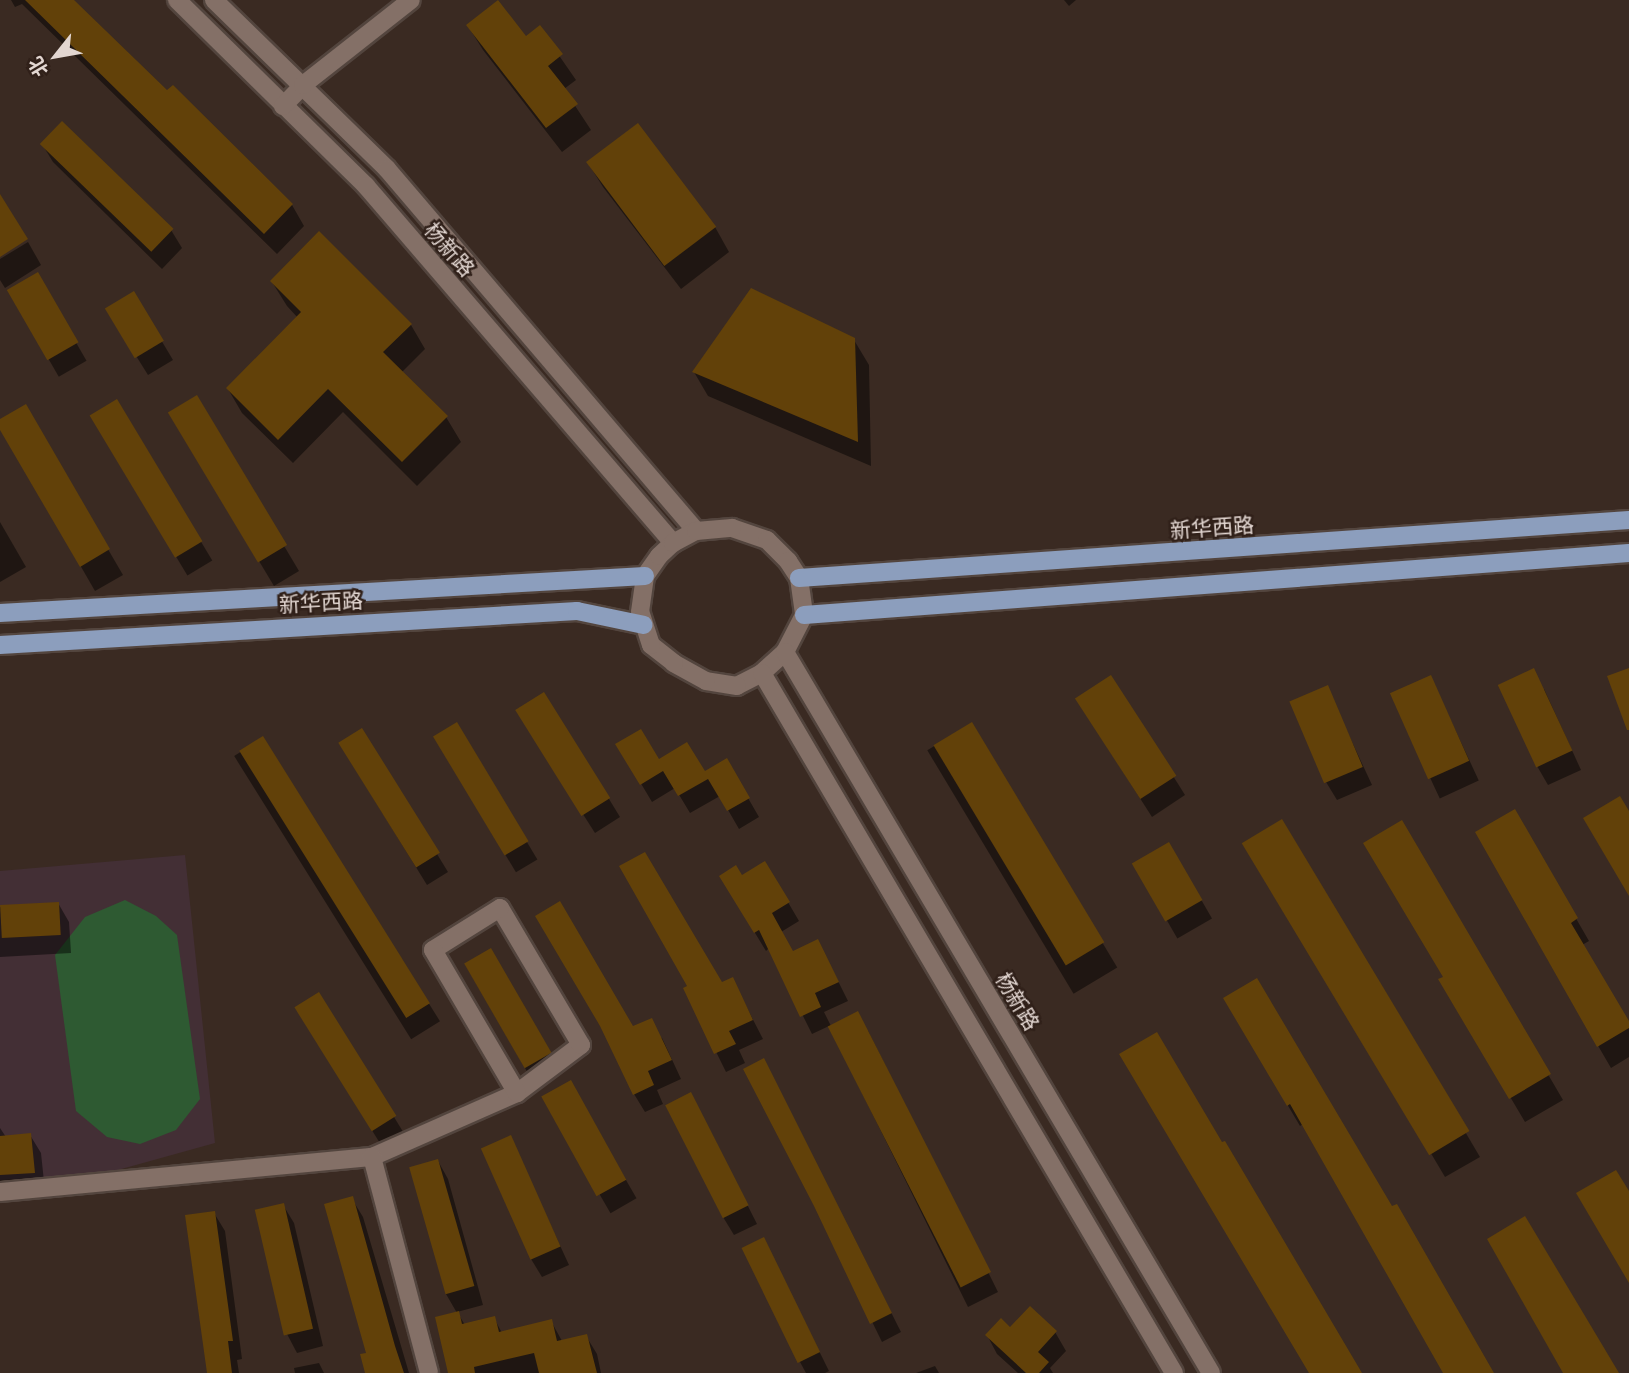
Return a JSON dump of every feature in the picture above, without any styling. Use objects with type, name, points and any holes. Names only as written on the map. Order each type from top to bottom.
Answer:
[{"type":"main road","name":"新华西路","points":[[799,578],[1629,520]]},
{"type":"main road","points":[[804,615],[1629,553]]},
{"type":"main road","name":"新华西路","points":[[0,613],[645,576]]},
{"type":"main road","name":"新华西路","points":[[0,645],[577,611],[644,625]]},
{"type":"street","name":"杨新路","points":[[177,0],[366,186],[673,543]]},
{"type":"street","name":"杨新路","points":[[214,0],[387,169],[696,531]]},
{"type":"street","points":[[283,106],[303,85],[411,0]]},
{"type":"street","points":[[732,528],[767,540],[788,561],[799,578],[804,615],[785,652],[762,673],[737,686],[706,681],[674,663],[651,645],[640,612],[645,576],[659,556],[673,543],[696,531],[732,528]]},
{"type":"street","name":"杨新路","points":[[785,652],[1211,1373]]},
{"type":"street","points":[[762,673],[1174,1373]]},
{"type":"street","points":[[0,1192],[372,1157],[517,1093],[581,1045],[500,908],[433,950],[517,1093]]},
{"type":"street","points":[[372,1157],[429,1373]]},
{"type":"shaded area","points":[[185,855],[215,1143],[107,1173],[0,1180],[0,871]]},
{"type":"green space","points":[[125,900],[156,916],[177,935],[200,1099],[176,1130],[140,1144],[107,1137],[76,1111],[55,955],[85,917]]},
{"type":"building","points":[[25,0],[74,0],[167,90],[173,85],[293,204],[264,234]]},
{"type":"building","points":[[498,0],[526,36],[540,25],[563,54],[548,66],[578,104],[546,128],[466,25]]},
{"type":"building","points":[[62,121],[173,229],[151,252],[40,144]]},
{"type":"building","points":[[638,123],[716,227],[664,266],[586,162]]},
{"type":"building","points":[[0,194],[28,239],[0,257]]},
{"type":"building","points":[[319,231],[412,324],[383,352],[448,416],[402,462],[328,389],[278,440],[226,388],[301,312],[270,281]]},
{"type":"building","points":[[38,272],[79,342],[47,360],[7,290]]},
{"type":"building","points":[[751,288],[855,338],[858,442],[692,372]]},
{"type":"building","points":[[134,291],[164,341],[135,358],[105,309]]},
{"type":"building","points":[[197,395],[287,545],[258,563],[168,413]]},
{"type":"building","points":[[117,399],[202,541],[175,558],[90,415]]},
{"type":"building","points":[[26,404],[110,549],[80,567],[0,430],[0,419]]},
{"type":"building","points":[[1534,668],[1572,750],[1536,767],[1498,685]]},
{"type":"building","points":[[1629,668],[1629,730],[1627,730],[1607,676]]},
{"type":"building","points":[[1111,675],[1176,776],[1140,799],[1075,698]]},
{"type":"building","points":[[1431,675],[1469,761],[1428,779],[1390,693]]},
{"type":"building","points":[[1328,685],[1363,767],[1324,783],[1289,701]]},
{"type":"building","points":[[544,692],[610,798],[581,816],[515,710]]},
{"type":"building","points":[[457,722],[529,841],[505,856],[433,736]]},
{"type":"building","points":[[972,722],[1104,942],[1066,965],[933,745]]},
{"type":"building","points":[[362,728],[440,853],[416,868],[338,743]]},
{"type":"building","points":[[641,729],[659,759],[687,742],[705,771],[727,758],[750,798],[727,811],[708,779],[678,796],[663,771],[640,785],[615,744]]},
{"type":"building","points":[[263,736],[430,1003],[406,1018],[239,751]]},
{"type":"building","points":[[1620,796],[1629,811],[1629,896],[1583,818]]},
{"type":"building","points":[[1515,809],[1578,918],[1571,923],[1629,1021],[1629,1028],[1597,1047],[1475,832]]},
{"type":"building","points":[[1282,819],[1469,1131],[1429,1155],[1242,843]]},
{"type":"building","points":[[1402,820],[1551,1074],[1509,1099],[1438,979],[1443,977],[1363,843]]},
{"type":"building","points":[[1169,842],[1202,900],[1165,922],[1132,864]]},
{"type":"building","points":[[645,852],[722,982],[733,977],[753,1020],[729,1031],[736,1044],[714,1054],[683,988],[687,986],[619,866]]},
{"type":"building","points":[[765,861],[790,902],[772,913],[793,951],[818,939],[839,982],[815,993],[821,1007],[800,1017],[759,930],[754,933],[719,876],[736,865],[742,875]]},
{"type":"building","points":[[560,901],[633,1026],[652,1018],[672,1060],[648,1071],[654,1085],[633,1095],[600,1026],[535,916]]},
{"type":"building","points":[[59,902],[61,935],[2,938],[0,905]]},
{"type":"building","points":[[491,948],[552,1053],[525,1068],[464,964]]},
{"type":"building","points":[[1257,978],[1392,1206],[1397,1204],[1494,1373],[1443,1373],[1290,1104],[1287,1106],[1223,998]]},
{"type":"building","points":[[319,992],[396,1116],[372,1131],[294,1007]]},
{"type":"building","points":[[858,1011],[991,1272],[961,1288],[828,1026]]},
{"type":"building","points":[[1157,1032],[1222,1142],[1225,1141],[1362,1373],[1309,1373],[1119,1054]]},
{"type":"building","points":[[764,1058],[892,1313],[870,1324],[814,1206],[743,1069]]},
{"type":"building","points":[[571,1080],[626,1180],[597,1196],[541,1096]]},
{"type":"building","points":[[691,1092],[749,1205],[723,1218],[665,1105]]},
{"type":"building","points":[[31,1133],[35,1173],[0,1175],[0,1136]]},
{"type":"building","points":[[511,1135],[561,1246],[530,1260],[481,1148]]},
{"type":"building","points":[[438,1159],[474,1286],[446,1294],[409,1167]]},
{"type":"building","points":[[1616,1170],[1629,1191],[1629,1283],[1576,1193]]},
{"type":"building","points":[[353,1196],[404,1373],[365,1373],[360,1354],[366,1353],[324,1204]]},
{"type":"building","points":[[284,1203],[313,1329],[284,1335],[255,1210]]},
{"type":"building","points":[[215,1211],[233,1341],[228,1341],[232,1373],[207,1373],[185,1215]]},
{"type":"building","points":[[1525,1216],[1619,1373],[1563,1373],[1487,1239]]},
{"type":"building","points":[[764,1237],[820,1352],[798,1363],[742,1248]]},
{"type":"building","points":[[1030,1306],[1057,1331],[1038,1352],[1049,1362],[1039,1373],[1026,1373],[985,1335],[1001,1318],[1010,1327]]},
{"type":"building","points":[[459,1311],[462,1324],[495,1316],[499,1332],[552,1319],[557,1341],[587,1334],[597,1373],[539,1373],[534,1353],[474,1367],[475,1373],[448,1373],[435,1317]]}]
